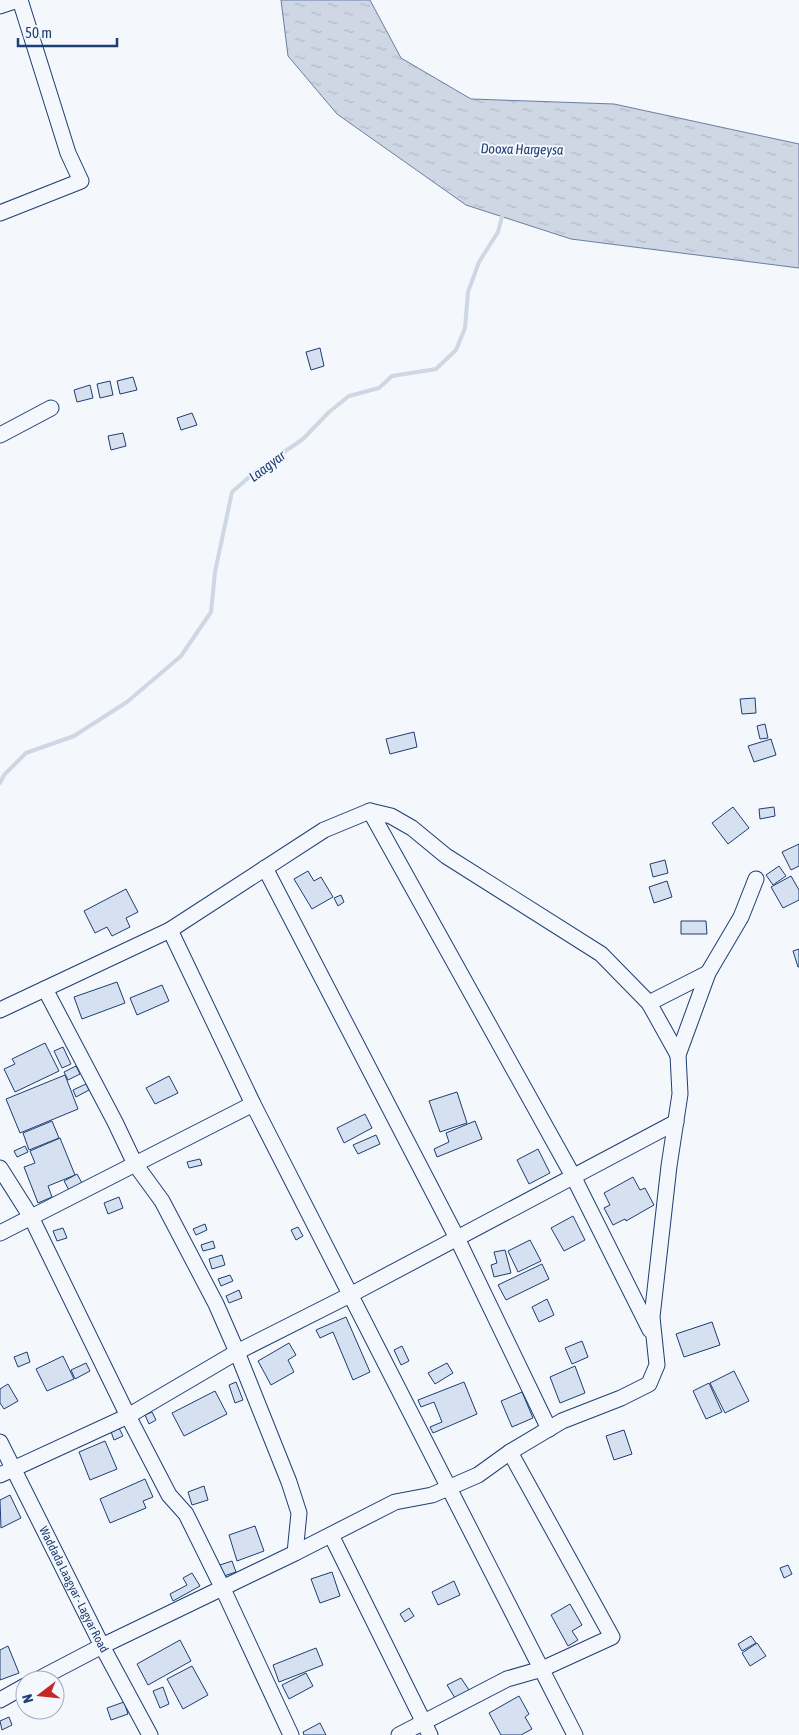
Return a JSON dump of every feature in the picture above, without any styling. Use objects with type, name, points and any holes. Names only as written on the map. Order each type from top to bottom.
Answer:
[{"type":"street","points":[[0,6],[19,0],[68,153],[80,181],[0,213]]},
{"type":"street","points":[[0,435],[51,408]]},
{"type":"street","points":[[370,811],[573,1176],[654,1338]]},
{"type":"street","points":[[0,1010],[170,930],[324,830],[370,811],[391,816],[412,828],[446,856],[601,954],[649,1003],[678,1055]]},
{"type":"street","points":[[265,868],[457,1238],[549,1429]]},
{"type":"street","points":[[56,1670],[102,1646],[223,1589],[395,1502],[432,1495],[478,1475],[510,1452],[562,1421],[621,1398],[649,1384],[657,1364],[652,1317],[669,1166],[680,1094],[678,1055],[708,973],[741,917],[756,879]]},
{"type":"street","points":[[170,930],[253,1104],[575,1735]]},
{"type":"street","points":[[649,1003],[708,973]]},
{"type":"street","points":[[46,989],[116,1122],[135,1164],[162,1201],[216,1304],[289,1482],[299,1513],[295,1553]]},
{"type":"street","points":[[0,1233],[253,1104]]},
{"type":"street","points":[[7,1471],[128,1416],[237,1352],[350,1295],[676,1122]]},
{"type":"street","points":[[0,1168],[31,1217],[128,1416],[169,1495],[186,1514],[291,1735]]},
{"type":"street","name":"Waddada Laagyar - Lagyar Road","points":[[0,1442],[7,1471],[150,1735]]},
{"type":"street","points":[[399,1735],[427,1728],[507,1679],[542,1669],[612,1637],[510,1452]]},
{"type":"street","points":[[331,1535],[427,1728]]},
{"type":"street","points":[[0,1700],[15,1692]]},
{"type":"water","name":"Dooxa Hargeysa","points":[[281,0],[370,0],[401,58],[471,99],[614,104],[799,144],[799,268],[571,239],[466,205],[337,114],[288,56]]},
{"type":"building","points":[[320,348],[324,366],[311,370],[306,352]]},
{"type":"building","points":[[133,377],[137,390],[120,394],[117,381]]},
{"type":"building","points":[[110,381],[113,395],[100,398],[97,384]]},
{"type":"building","points":[[90,385],[93,398],[77,402],[74,390]]},
{"type":"building","points":[[192,413],[197,425],[181,430],[177,418]]},
{"type":"building","points":[[123,433],[126,446],[111,450],[108,436]]},
{"type":"building","points":[[755,698],[756,713],[742,714],[740,699]]},
{"type":"building","points":[[765,724],[768,738],[760,739],[757,726]]},
{"type":"building","points":[[414,732],[417,747],[390,754],[386,739]]},
{"type":"building","points":[[771,739],[776,755],[754,762],[748,746]]},
{"type":"building","points":[[733,807],[749,828],[728,844],[712,823]]},
{"type":"building","points":[[774,807],[775,816],[760,819],[759,809]]},
{"type":"building","points":[[799,844],[799,866],[791,870],[782,852]]},
{"type":"building","points":[[665,860],[668,873],[653,877],[650,864]]},
{"type":"building","points":[[779,866],[786,876],[773,885],[766,875]]},
{"type":"building","points":[[308,871],[314,881],[321,877],[333,897],[312,909],[294,879]]},
{"type":"building","points":[[791,876],[799,890],[799,900],[783,908],[771,887]]},
{"type":"building","points":[[667,881],[672,897],[654,903],[649,887]]},
{"type":"building","points":[[126,889],[138,912],[126,918],[130,927],[112,936],[107,927],[95,933],[84,911]]},
{"type":"building","points":[[341,895],[344,902],[338,906],[334,898]]},
{"type":"building","points":[[681,921],[706,921],[707,934],[681,934]]},
{"type":"building","points":[[799,949],[799,967],[798,967],[793,951]]},
{"type":"building","points":[[117,982],[125,1003],[82,1019],[74,997]]},
{"type":"building","points":[[162,985],[169,1001],[137,1015],[130,998]]},
{"type":"building","points":[[45,1043],[59,1071],[15,1092],[4,1069],[15,1064],[12,1059]]},
{"type":"building","points":[[63,1047],[71,1064],[62,1068],[54,1051]]},
{"type":"building","points":[[76,1066],[80,1074],[68,1080],[64,1072]]},
{"type":"building","points":[[65,1075],[78,1109],[20,1133],[6,1099]]},
{"type":"building","points":[[169,1076],[178,1093],[155,1104],[146,1088]]},
{"type":"building","points":[[86,1084],[89,1090],[76,1097],[73,1090]]},
{"type":"building","points":[[457,1092],[467,1123],[440,1132],[429,1101]]},
{"type":"building","points":[[365,1114],[372,1128],[344,1143],[337,1128]]},
{"type":"building","points":[[52,1121],[59,1138],[29,1150],[23,1133]]},
{"type":"building","points":[[475,1121],[482,1139],[437,1157],[434,1149],[449,1142],[446,1133]]},
{"type":"building","points":[[376,1135],[380,1144],[358,1154],[353,1145]]},
{"type":"building","points":[[60,1138],[75,1175],[48,1186],[52,1197],[38,1203],[24,1167],[35,1163],[30,1151]]},
{"type":"building","points":[[25,1146],[28,1152],[17,1157],[14,1151]]},
{"type":"building","points":[[538,1149],[550,1173],[529,1184],[517,1160]]},
{"type":"building","points":[[200,1159],[202,1165],[189,1168],[187,1162]]},
{"type":"building","points":[[77,1174],[82,1183],[69,1190],[64,1181]]},
{"type":"building","points":[[633,1177],[640,1190],[645,1188],[654,1205],[626,1221],[625,1219],[613,1225],[604,1208],[610,1205],[604,1193]]},
{"type":"building","points":[[119,1197],[123,1208],[108,1214],[104,1203]]},
{"type":"building","points":[[573,1216],[585,1240],[564,1251],[551,1228]]},
{"type":"building","points":[[205,1224],[207,1230],[196,1235],[193,1229]]},
{"type":"building","points":[[298,1227],[303,1236],[296,1240],[291,1230]]},
{"type":"building","points":[[63,1228],[67,1238],[57,1241],[53,1231]]},
{"type":"building","points":[[530,1240],[541,1261],[518,1272],[508,1251]]},
{"type":"building","points":[[213,1241],[215,1248],[203,1251],[201,1245]]},
{"type":"building","points":[[505,1250],[511,1273],[494,1277],[491,1265],[497,1263],[494,1252]]},
{"type":"building","points":[[222,1255],[225,1265],[212,1269],[209,1259]]},
{"type":"building","points":[[542,1264],[549,1279],[506,1300],[498,1285]]},
{"type":"building","points":[[230,1275],[233,1281],[221,1286],[218,1279]]},
{"type":"building","points":[[239,1290],[242,1298],[229,1303],[226,1296]]},
{"type":"building","points":[[547,1299],[554,1315],[539,1322],[532,1307]]},
{"type":"building","points":[[346,1317],[370,1372],[353,1380],[333,1332],[320,1338],[316,1330]]},
{"type":"building","points":[[712,1322],[720,1345],[684,1357],[676,1334]]},
{"type":"building","points":[[582,1341],[588,1357],[572,1364],[565,1348]]},
{"type":"building","points":[[289,1343],[296,1355],[288,1360],[294,1372],[271,1385],[258,1361]]},
{"type":"building","points":[[402,1346],[409,1361],[401,1365],[394,1350]]},
{"type":"building","points":[[27,1352],[30,1362],[18,1367],[14,1357]]},
{"type":"building","points":[[63,1356],[74,1379],[47,1391],[36,1369]]},
{"type":"building","points":[[86,1363],[90,1371],[75,1379],[71,1370]]},
{"type":"building","points":[[447,1363],[453,1373],[435,1384],[428,1373]]},
{"type":"building","points":[[575,1366],[585,1393],[560,1403],[550,1377]]},
{"type":"building","points":[[734,1371],[749,1401],[725,1413],[710,1383]]},
{"type":"building","points":[[236,1382],[243,1400],[235,1403],[229,1385]]},
{"type":"building","points":[[464,1382],[477,1414],[433,1433],[430,1427],[442,1422],[434,1402],[421,1407],[418,1400]]},
{"type":"building","points":[[709,1383],[722,1412],[706,1419],[693,1391]]},
{"type":"building","points":[[8,1384],[18,1401],[4,1409],[0,1403],[0,1389]]},
{"type":"building","points":[[215,1391],[227,1414],[184,1436],[172,1413]]},
{"type":"building","points":[[522,1392],[533,1418],[512,1427],[501,1401]]},
{"type":"building","points":[[152,1412],[156,1420],[149,1424],[145,1415]]},
{"type":"building","points":[[118,1426],[123,1436],[114,1440],[110,1429]]},
{"type":"building","points":[[624,1430],[632,1454],[614,1460],[606,1436]]},
{"type":"building","points":[[105,1441],[117,1469],[90,1480],[79,1452]]},
{"type":"building","points":[[145,1479],[153,1497],[143,1501],[146,1508],[110,1523],[100,1499]]},
{"type":"building","points":[[204,1486],[208,1500],[192,1505],[188,1492]]},
{"type":"building","points":[[10,1495],[21,1518],[1,1528],[0,1500]]},
{"type":"building","points":[[255,1526],[264,1551],[237,1561],[229,1535]]},
{"type":"building","points":[[232,1561],[236,1572],[224,1576],[220,1565]]},
{"type":"building","points":[[788,1565],[792,1574],[784,1578],[780,1568]]},
{"type":"building","points":[[332,1572],[340,1596],[320,1603],[311,1579]]},
{"type":"building","points":[[192,1573],[200,1586],[173,1601],[170,1594],[187,1585],[183,1578]]},
{"type":"building","points":[[454,1581],[460,1595],[438,1605],[432,1592]]},
{"type":"building","points":[[570,1604],[582,1625],[572,1631],[578,1640],[568,1646],[551,1615]]},
{"type":"building","points":[[409,1608],[414,1616],[405,1622],[400,1614]]},
{"type":"building","points":[[751,1636],[756,1643],[742,1651],[738,1644]]},
{"type":"building","points":[[180,1640],[191,1661],[148,1685],[137,1664]]},
{"type":"building","points":[[757,1643],[766,1656],[750,1666],[742,1653]]},
{"type":"building","points":[[8,1646],[18,1670],[15,1670],[15,1674],[0,1680],[0,1650]]},
{"type":"building","points":[[316,1648],[323,1665],[279,1682],[273,1665]]},
{"type":"building","points":[[192,1666],[208,1695],[183,1709],[167,1679]]},
{"type":"building","points":[[306,1673],[313,1686],[289,1699],[282,1685]]},
{"type":"building","points":[[461,1678],[469,1690],[455,1698],[447,1685]]},
{"type":"building","points":[[163,1687],[169,1704],[160,1708],[153,1691]]},
{"type":"building","points":[[519,1696],[529,1714],[525,1717],[532,1729],[521,1735],[501,1735],[489,1713]]},
{"type":"building","points":[[124,1702],[128,1714],[111,1720],[107,1708]]},
{"type":"building","points":[[9,1717],[12,1725],[2,1730],[0,1721]]},
{"type":"building","points":[[320,1723],[326,1735],[304,1735],[303,1732]]},
{"type":"waterway","name":"Laagyar","points":[[0,783],[4,775],[26,753],[74,736],[127,702],[181,656],[211,612],[215,572],[232,492],[255,472],[303,439],[329,412],[349,396],[379,388],[392,376],[436,369],[456,350],[465,328],[468,292],[479,262],[498,232],[503,213]]}]
